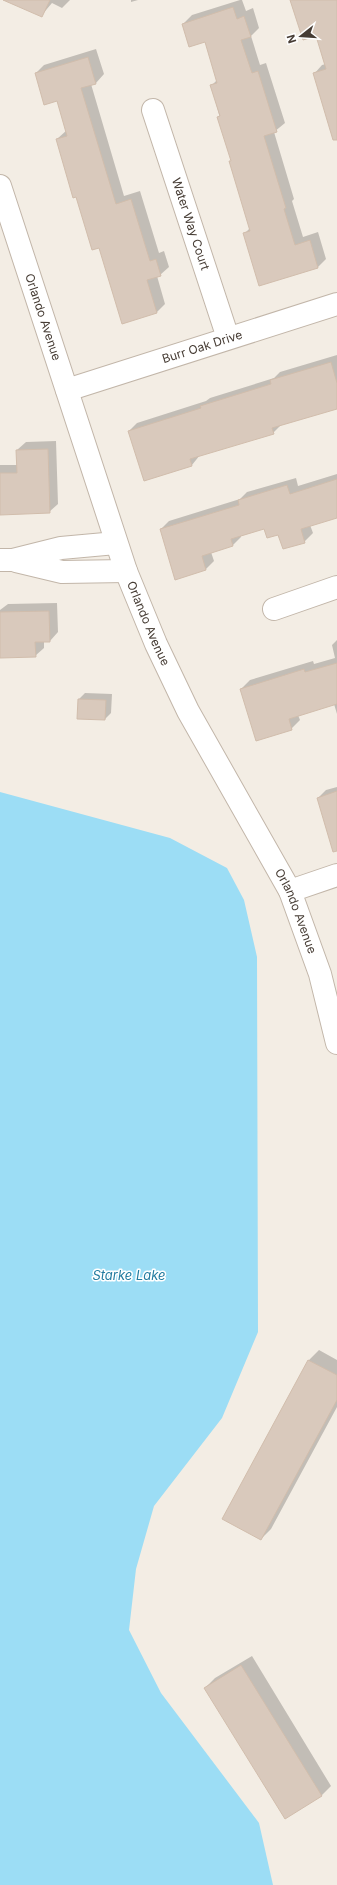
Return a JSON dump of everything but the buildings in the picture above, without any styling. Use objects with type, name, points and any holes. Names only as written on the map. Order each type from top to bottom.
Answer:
[{"type":"street","name":"Water Way Court","points":[[153,110],[228,338]]},
{"type":"street","name":"Orlando Avenue","points":[[0,186],[126,571],[156,644],[188,711],[290,890],[320,974],[337,1043]]},
{"type":"street","name":"Burr Oak Drive","points":[[67,390],[337,304]]},
{"type":"street","points":[[7,560],[61,548],[116,543]]},
{"type":"street","points":[[7,560],[62,572],[126,571]]},
{"type":"street","points":[[274,609],[337,587]]},
{"type":"street","points":[[290,890],[337,875]]},
{"type":"water","name":"Starke Lake","points":[[0,792],[170,838],[227,868],[244,900],[257,957],[258,1332],[222,1418],[154,1506],[136,1569],[129,1630],[161,1693],[259,1823],[273,1885],[0,1885]]}]
